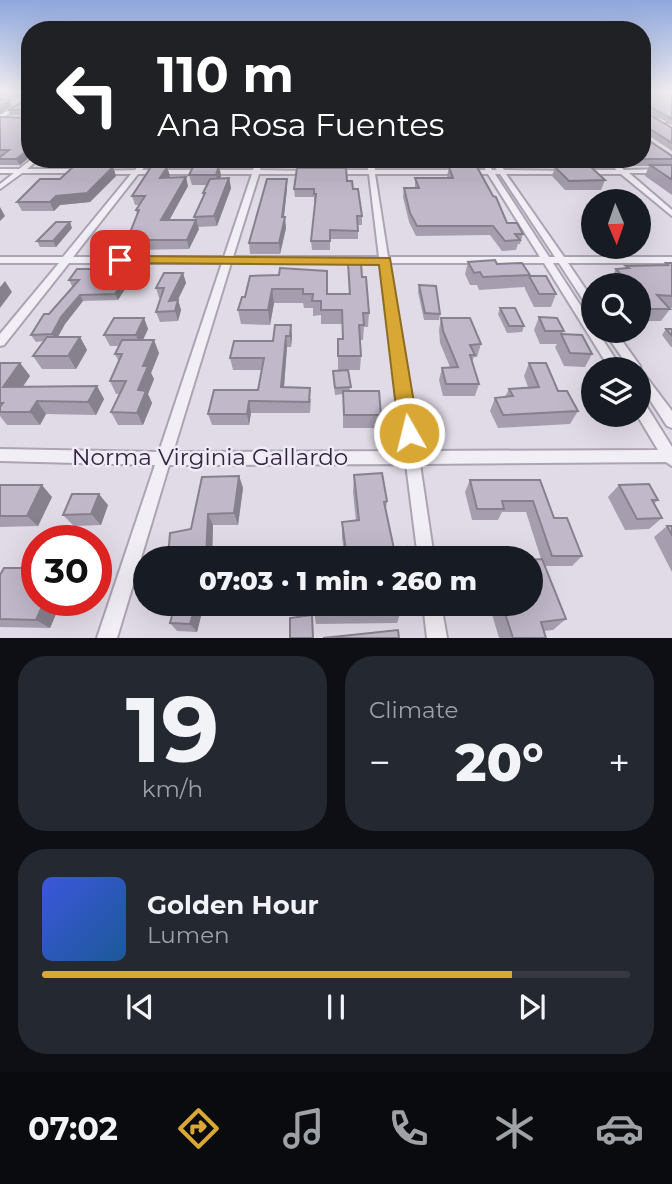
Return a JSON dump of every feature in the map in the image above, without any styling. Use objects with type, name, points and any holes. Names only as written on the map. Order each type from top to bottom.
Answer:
[{"type":"street","points":[[656,121],[672,130]]},
{"type":"street","points":[[0,187],[24,168]]},
{"type":"street","points":[[0,342],[140,168]]},
{"type":"street","points":[[98,172],[218,168]]},
{"type":"street","points":[[107,638],[257,168]]},
{"type":"street","points":[[296,168],[372,172],[672,171]]},
{"type":"street","points":[[371,168],[424,546]]},
{"type":"street","points":[[488,168],[608,357]]},
{"type":"street","points":[[499,168],[581,289]]},
{"type":"street","points":[[618,168],[672,214]]},
{"type":"street","points":[[0,171],[85,172]]},
{"type":"street","points":[[0,260],[672,260]]},
{"type":"street","points":[[651,391],[672,422]]},
{"type":"street","points":[[651,425],[671,457]]},
{"type":"street","name":"Norma Virginia Gallardo","points":[[0,455],[164,458],[671,457]]},
{"type":"street","points":[[434,616],[437,638]]},
{"type":"building","points":[[0,121],[21,121],[21,155],[16,159],[0,159],[9,150],[0,150]]},
{"type":"building","points":[[651,121],[660,121],[672,128],[672,143],[651,130]]},
{"type":"building","points":[[651,142],[672,156],[672,159],[651,159]]},
{"type":"building","points":[[651,165],[672,165],[671,179],[651,166]]},
{"type":"building","points":[[72,168],[112,168],[87,193],[56,196],[50,202],[17,202],[40,179],[60,179]]},
{"type":"building","points":[[150,168],[166,168],[160,178],[186,177],[161,220],[196,220],[187,240],[127,240],[139,210],[136,210],[145,196],[132,196]]},
{"type":"building","points":[[192,168],[218,168],[216,175],[189,175]]},
{"type":"building","points":[[297,168],[346,168],[347,181],[352,181],[353,189],[358,189],[362,216],[357,216],[358,231],[330,230],[330,241],[311,241],[316,194],[314,189],[294,189]]},
{"type":"building","points":[[449,168],[478,168],[496,197],[507,223],[517,223],[523,234],[515,234],[520,240],[505,241],[493,226],[417,226],[410,213],[404,188],[419,188],[415,178],[453,178]]},
{"type":"building","points":[[556,168],[592,168],[605,180],[569,181]]},
{"type":"building","points":[[229,178],[214,216],[194,217],[210,179]]},
{"type":"building","points":[[267,179],[287,179],[282,217],[285,217],[279,243],[249,243]]},
{"type":"building","points":[[56,222],[70,222],[53,241],[37,241]]},
{"type":"building","points":[[495,260],[497,264],[522,263],[530,275],[483,277],[480,272],[474,273],[468,262]]},
{"type":"building","points":[[348,263],[361,263],[362,277],[366,277],[369,313],[363,313],[364,325],[359,325],[361,356],[338,356],[338,339],[343,339],[342,310],[321,310],[321,301],[312,301],[313,294],[303,294],[303,289],[272,289],[268,310],[238,310],[242,297],[245,297],[250,276],[279,275],[280,268],[327,271],[327,294],[350,294]]},
{"type":"building","points":[[666,263],[672,263],[672,296],[657,295],[670,309],[651,309],[651,273],[620,273],[616,269],[629,268],[626,266],[668,265]]},
{"type":"building","points":[[77,269],[132,269],[115,294],[80,295],[61,317],[52,334],[31,335],[44,314],[49,314],[79,280],[69,280]]},
{"type":"building","points":[[164,273],[183,273],[169,301],[178,300],[175,311],[156,312],[164,288],[156,288]]},
{"type":"building","points":[[529,276],[546,276],[556,294],[539,294]]},
{"type":"building","points":[[419,285],[436,286],[440,314],[425,313]]},
{"type":"building","points":[[500,308],[515,308],[524,326],[509,326]]},
{"type":"building","points":[[539,317],[557,318],[564,331],[545,331]]},
{"type":"building","points":[[114,318],[144,318],[136,335],[104,335]]},
{"type":"building","points":[[441,318],[470,318],[481,344],[470,345],[475,355],[470,355],[479,384],[446,384],[442,368],[458,367],[443,331]]},
{"type":"building","points":[[275,325],[291,325],[290,336],[286,336],[281,387],[310,388],[309,402],[249,401],[247,414],[208,414],[214,390],[258,390],[264,358],[230,358],[234,341],[273,341]]},
{"type":"building","points":[[561,334],[581,335],[581,343],[586,343],[592,354],[570,353]]},
{"type":"building","points":[[47,337],[80,337],[68,356],[33,356]]},
{"type":"building","points":[[122,340],[154,340],[143,366],[148,366],[138,390],[146,391],[137,413],[111,412],[126,381],[110,381],[122,354],[115,354]]},
{"type":"building","points":[[0,363],[20,363],[3,387],[97,386],[88,402],[37,401],[30,412],[0,412],[3,403],[0,403]]},
{"type":"building","points":[[529,363],[546,363],[558,391],[567,391],[578,411],[503,415],[495,398],[513,396],[509,389],[539,387]]},
{"type":"building","points":[[348,370],[351,387],[335,388],[333,371]]},
{"type":"building","points":[[343,391],[379,391],[381,415],[344,415]]},
{"type":"building","points":[[382,473],[387,501],[384,502],[393,546],[345,546],[342,522],[359,520],[354,475]]},
{"type":"building","points":[[239,476],[234,513],[208,514],[207,546],[169,546],[170,533],[191,529],[202,477]]},
{"type":"building","points":[[470,480],[540,480],[554,518],[567,518],[582,556],[552,556],[533,501],[502,501],[504,509],[477,509]]},
{"type":"building","points":[[649,484],[658,500],[652,500],[662,518],[637,519],[619,485]]},
{"type":"building","points":[[0,485],[42,485],[27,516],[0,516]]},
{"type":"building","points":[[72,494],[99,494],[91,514],[63,515]]},
{"type":"building","points":[[543,562],[566,619],[541,622],[546,638],[513,638],[506,616],[543,616]]},
{"type":"building","points":[[4,568],[21,568],[21,616],[38,616],[36,620],[0,619],[0,575]]},
{"type":"building","points":[[172,616],[192,616],[190,624],[170,623]]},
{"type":"building","points":[[312,616],[313,638],[290,638],[290,618]]},
{"type":"building","points":[[398,630],[399,638],[323,638]]},
{"type":"route","points":[[120,260],[385,261],[409,433]]}]
